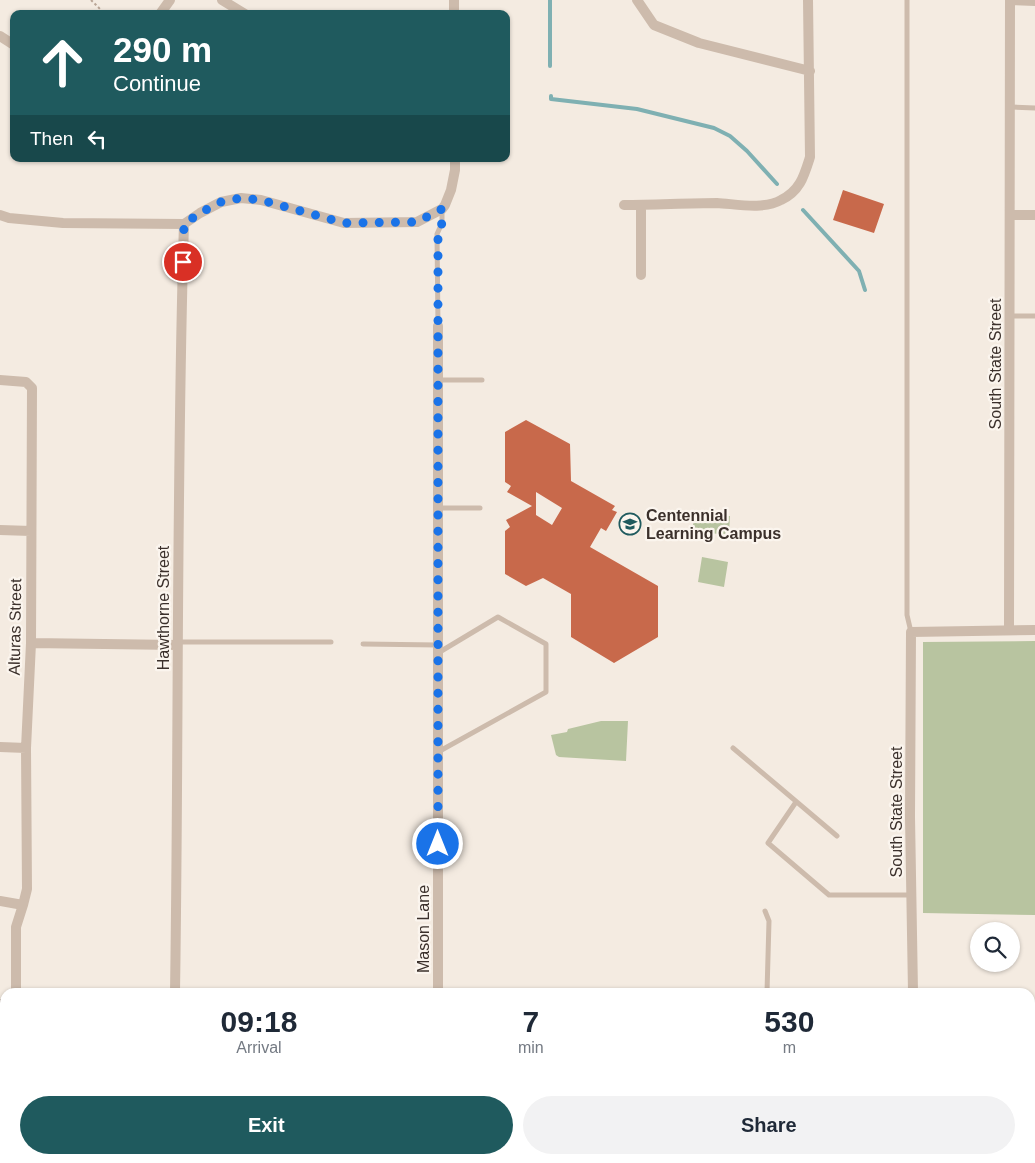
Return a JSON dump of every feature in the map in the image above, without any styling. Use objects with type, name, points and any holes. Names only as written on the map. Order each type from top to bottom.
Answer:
[{"type":"street","points":[[222,0],[238,10]]},
{"type":"street","points":[[637,0],[654,25],[700,43],[810,71]]},
{"type":"street","points":[[624,205],[716,203],[756,206],[780,201],[796,190],[802,181],[810,157],[808,0]]},
{"type":"street","points":[[1010,0],[1035,1]]},
{"type":"street","name":"South State Street","points":[[1008,630],[1010,0]]},
{"type":"street","points":[[0,215],[9,218],[63,223],[184,224],[221,202],[241,198],[261,200],[344,223],[417,222],[446,205],[451,190],[455,162]]},
{"type":"street","points":[[641,205],[641,275]]},
{"type":"street","points":[[1010,215],[1035,215]]},
{"type":"street","name":"Hawthorne Street","points":[[176,988],[177,644],[184,224]]},
{"type":"street","name":"Mason Lane","points":[[438,326],[438,988]]},
{"type":"street","name":"Alturas Street","points":[[0,380],[26,382],[32,388],[31,644],[26,748],[27,889],[16,927],[16,988]]},
{"type":"street","points":[[0,530],[31,531]]},
{"type":"street","points":[[911,632],[1035,630]]},
{"type":"street","name":"South State Street","points":[[911,632],[913,988]]},
{"type":"street","points":[[31,644],[177,644]]},
{"type":"street","points":[[0,747],[26,748]]},
{"type":"street","points":[[0,901],[23,905]]},
{"type":"lane","name":"South State Street","points":[[907,0],[907,615],[911,632]]},
{"type":"lane","points":[[1010,107],[1035,108]]},
{"type":"lane","points":[[438,326],[438,234],[442,223],[442,209]]},
{"type":"lane","points":[[1010,316],[1035,316]]},
{"type":"lane","points":[[438,380],[482,380]]},
{"type":"lane","points":[[438,508],[480,508]]},
{"type":"lane","points":[[363,644],[438,649],[498,617],[546,644],[546,692],[438,752]]},
{"type":"lane","points":[[177,644],[331,642]]},
{"type":"lane","points":[[733,748],[837,836]]},
{"type":"lane","points":[[796,802],[768,843],[829,895],[912,895]]},
{"type":"lane","points":[[765,911],[770,921],[767,988]]},
{"type":"path","points":[[91,0],[101,10]]},
{"type":"green space","points":[[694,516],[730,516],[729,534],[692,533]]},
{"type":"green space","points":[[702,557],[728,562],[724,587],[698,582]]},
{"type":"green space","points":[[1035,641],[1035,915],[923,913],[923,642]]},
{"type":"green space","points":[[601,721],[628,721],[626,761],[559,757],[556,755],[551,735]]},
{"type":"building","points":[[843,190],[884,204],[874,233],[833,220]]},
{"type":"building","points":[[526,420],[570,444],[571,481],[615,506],[612,510],[617,512],[606,531],[601,528],[590,547],[658,586],[658,637],[614,663],[571,637],[571,594],[543,578],[526,586],[505,574],[505,531],[510,527],[506,520],[532,506],[507,492],[511,486],[505,482],[505,432]],"holes":[[[536,492],[562,508],[552,525],[536,515]]]},
{"type":"waterway","points":[[550,0],[550,66]]},
{"type":"waterway","points":[[551,96],[551,99],[637,109],[714,128],[730,136],[747,151],[777,184]]},
{"type":"waterway","points":[[803,210],[859,271],[865,290]]},
{"type":"place","name":"Centennial Learning Campus","points":[[630,524]]},
{"type":"route","points":[[183,262],[184,224],[221,202],[241,198],[261,200],[344,223],[417,222],[442,209],[442,223],[438,234],[438,844]]}]
